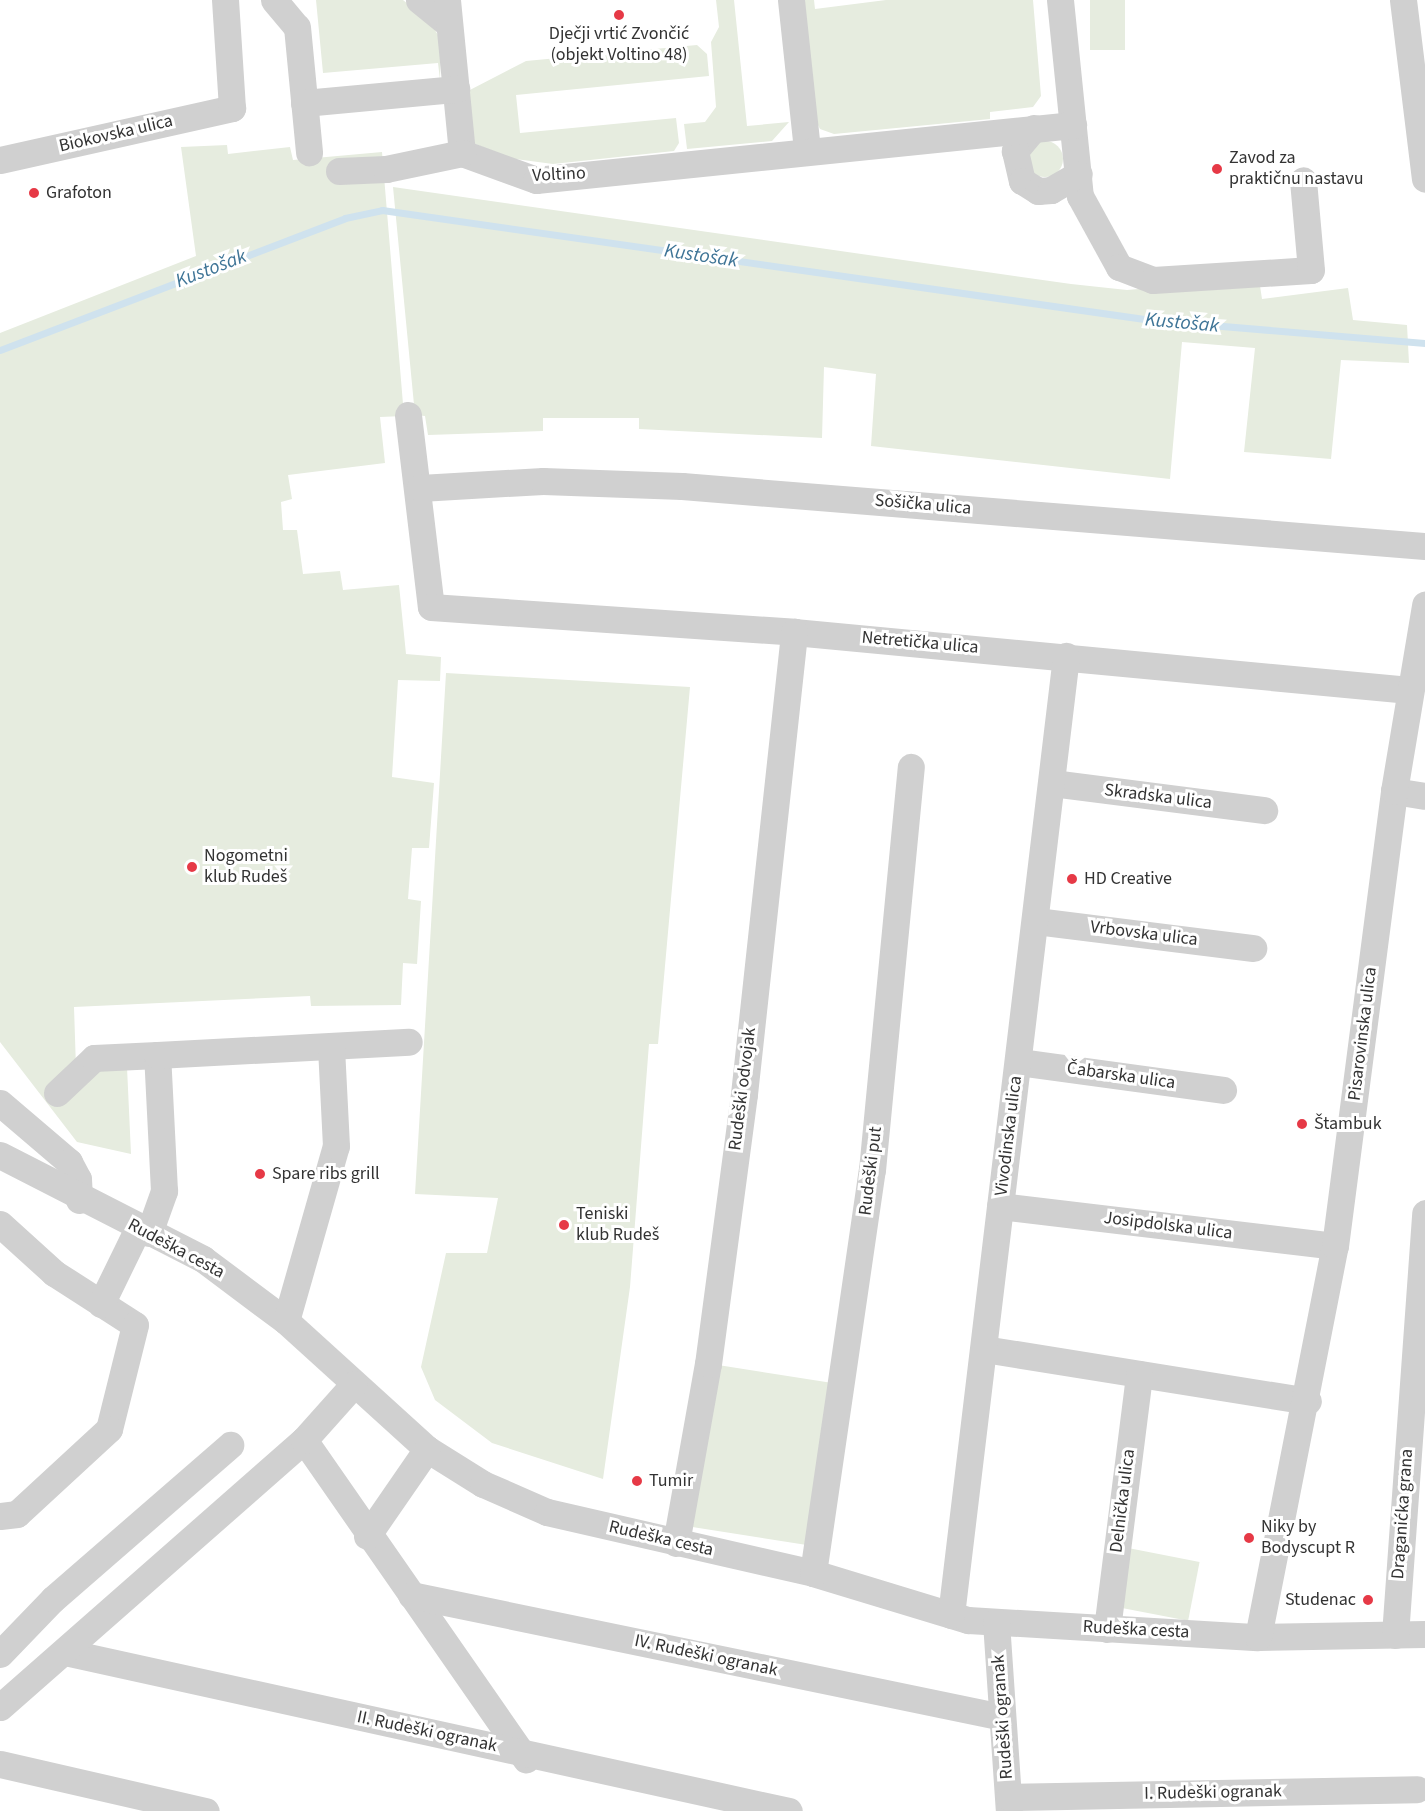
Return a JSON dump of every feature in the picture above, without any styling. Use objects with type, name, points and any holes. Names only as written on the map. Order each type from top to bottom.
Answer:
[{"type":"street","name":"Biokovska ulica","points":[[0,160],[232,108],[225,0]]},
{"type":"street","points":[[274,0],[297,27],[309,152]]},
{"type":"street","points":[[339,171],[386,169],[462,153],[448,12],[419,0]]},
{"type":"street","points":[[791,0],[807,150]]},
{"type":"street","points":[[1060,0],[1084,208],[1101,241],[1119,267],[1153,280],[1311,270],[1303,180]]},
{"type":"street","points":[[1403,0],[1425,179]]},
{"type":"street","points":[[304,103],[456,89]]},
{"type":"street","name":"Voltino","points":[[462,153],[536,180],[807,150],[1073,125]]},
{"type":"street","points":[[1034,128],[1015,151],[1022,181],[1038,191],[1051,190],[1079,174]]},
{"type":"street","points":[[408,415],[420,488]]},
{"type":"street","name":"Sošička ulica","points":[[420,488],[543,481],[682,486],[1425,546]]},
{"type":"street","name":"Netretička ulica","points":[[420,488],[431,607],[794,632],[1409,690]]},
{"type":"street","name":"Pisarovinska ulica","points":[[1258,1637],[1308,1401],[1335,1245],[1394,791],[1409,690],[1425,605]]},
{"type":"street","name":"Rudeški odvojak","points":[[676,1544],[708,1364],[744,1094],[794,632]]},
{"type":"street","name":"Vivodinska ulica","points":[[951,1615],[1066,656]]},
{"type":"street","name":"Rudeški put","points":[[813,1573],[872,1170],[911,767]]},
{"type":"street","name":"Skradska ulica","points":[[1052,783],[1264,810]]},
{"type":"street","points":[[1394,791],[1425,796]]},
{"type":"street","name":"Vrbovska ulica","points":[[1035,921],[1253,948]]},
{"type":"street","points":[[57,1093],[94,1058],[409,1042]]},
{"type":"street","points":[[286,1321],[336,1146],[331,1047]]},
{"type":"street","points":[[101,1304],[164,1191],[157,1055]]},
{"type":"street","name":"Čabarska ulica","points":[[1019,1062],[1223,1090]]},
{"type":"street","points":[[0,1103],[69,1162],[78,1179],[79,1200]]},
{"type":"street","name":"Rudeška cesta","points":[[0,1155],[79,1200],[203,1259],[286,1321],[427,1449],[483,1484],[547,1512],[676,1544],[813,1573],[951,1615],[996,1622],[1258,1637],[1425,1634]]},
{"type":"street","name":"Josipdolska ulica","points":[[1000,1206],[1335,1245]]},
{"type":"street","name":"Draganićka grana","points":[[1395,1635],[1425,1213]]},
{"type":"street","points":[[0,1224],[54,1273],[135,1325],[110,1429],[17,1514],[0,1516]]},
{"type":"street","points":[[984,1349],[1308,1401]]},
{"type":"street","name":"Delnička ulica","points":[[1107,1629],[1140,1374]]},
{"type":"street","points":[[0,1707],[301,1442],[354,1384]]},
{"type":"street","points":[[301,1442],[528,1761]]},
{"type":"street","points":[[0,1654],[53,1599],[230,1445]]},
{"type":"street","points":[[367,1536],[427,1449]]},
{"type":"street","name":"IV. Rudeški ogranak","points":[[411,1595],[1002,1717]]},
{"type":"street","name":"Rudeški ogranak","points":[[996,1622],[1009,1804]]},
{"type":"street","name":"II. Rudeški ogranak","points":[[65,1652],[528,1761],[789,1811]]},
{"type":"street","points":[[0,1764],[206,1811]]},
{"type":"street","name":"I. Rudeški ogranak","points":[[1009,1804],[1362,1801],[1417,1789]]},
{"type":"shaded area","points":[[316,0],[403,0],[430,22],[441,40],[440,80],[438,63],[323,73]]},
{"type":"shaded area","points":[[716,0],[734,0],[747,126],[789,122],[772,141],[687,149],[684,124],[705,122],[716,107],[711,42],[719,27]]},
{"type":"shaded area","points":[[801,0],[814,0],[815,9],[886,0],[1033,0],[1041,96],[1033,107],[990,112],[990,119],[834,134],[820,129],[813,115]]},
{"type":"shaded area","points":[[1090,0],[1125,0],[1125,50],[1090,50]]},
{"type":"shaded area","points":[[697,45],[707,54],[709,76],[516,95],[520,133],[676,118],[679,143],[674,151],[553,164],[508,158],[471,142],[466,92],[526,61]]},
{"type":"shaded area","points":[[1045,141],[1057,147],[1063,159],[1057,171],[1045,177],[1033,171],[1027,159],[1033,147]]},
{"type":"shaded area","points":[[227,145],[228,154],[290,147],[293,160],[382,152],[404,416],[380,417],[385,463],[288,475],[292,499],[281,502],[283,530],[297,530],[303,574],[340,571],[343,590],[399,585],[406,654],[441,657],[440,681],[398,680],[392,777],[434,783],[429,848],[412,848],[408,899],[421,901],[417,964],[403,963],[401,1005],[311,1006],[310,996],[74,1007],[76,1068],[127,1067],[131,1154],[77,1142],[0,1042],[0,333],[196,256],[181,147]]},
{"type":"shaded area","points":[[393,187],[1071,284],[1127,290],[1259,279],[1262,299],[1348,288],[1353,320],[1407,325],[1409,363],[1341,360],[1331,459],[1244,452],[1255,348],[1182,342],[1170,479],[871,446],[876,374],[824,367],[822,438],[639,429],[639,418],[543,418],[543,431],[428,435],[425,416],[415,415]]},
{"type":"shaded area","points":[[446,673],[690,687],[658,1044],[649,1044],[630,1287],[603,1479],[492,1443],[435,1400],[421,1367],[446,1253],[487,1253],[498,1198],[415,1194]]},
{"type":"shaded area","points":[[718,1365],[836,1384],[810,1546],[692,1527]]},
{"type":"shaded area","points":[[1123,1547],[1200,1562],[1188,1621],[1112,1606]]},
{"type":"waterway","name":"Kustošak","points":[[0,350],[345,218],[382,210],[1151,320],[1425,343]]},
{"type":"place","name":"Dječji vrtić Zvončić (objekt Voltino 48)","points":[[619,15]]},
{"type":"place","name":"Zavod za praktičnu nastavu","points":[[1217,169]]},
{"type":"place","name":"Grafoton","points":[[34,193]]},
{"type":"place","name":"Nogometni klub Rudeš","points":[[192,867]]},
{"type":"place","name":"HD Creative","points":[[1072,879]]},
{"type":"place","name":"Štambuk","points":[[1302,1124]]},
{"type":"place","name":"Spare ribs grill","points":[[260,1174]]},
{"type":"place","name":"Teniski klub Rudeš","points":[[564,1225]]},
{"type":"place","name":"Tumir","points":[[637,1481]]},
{"type":"place","name":"Niky by Bodyscupt R","points":[[1249,1538]]},
{"type":"place","name":"Studenac","points":[[1368,1600]]}]
